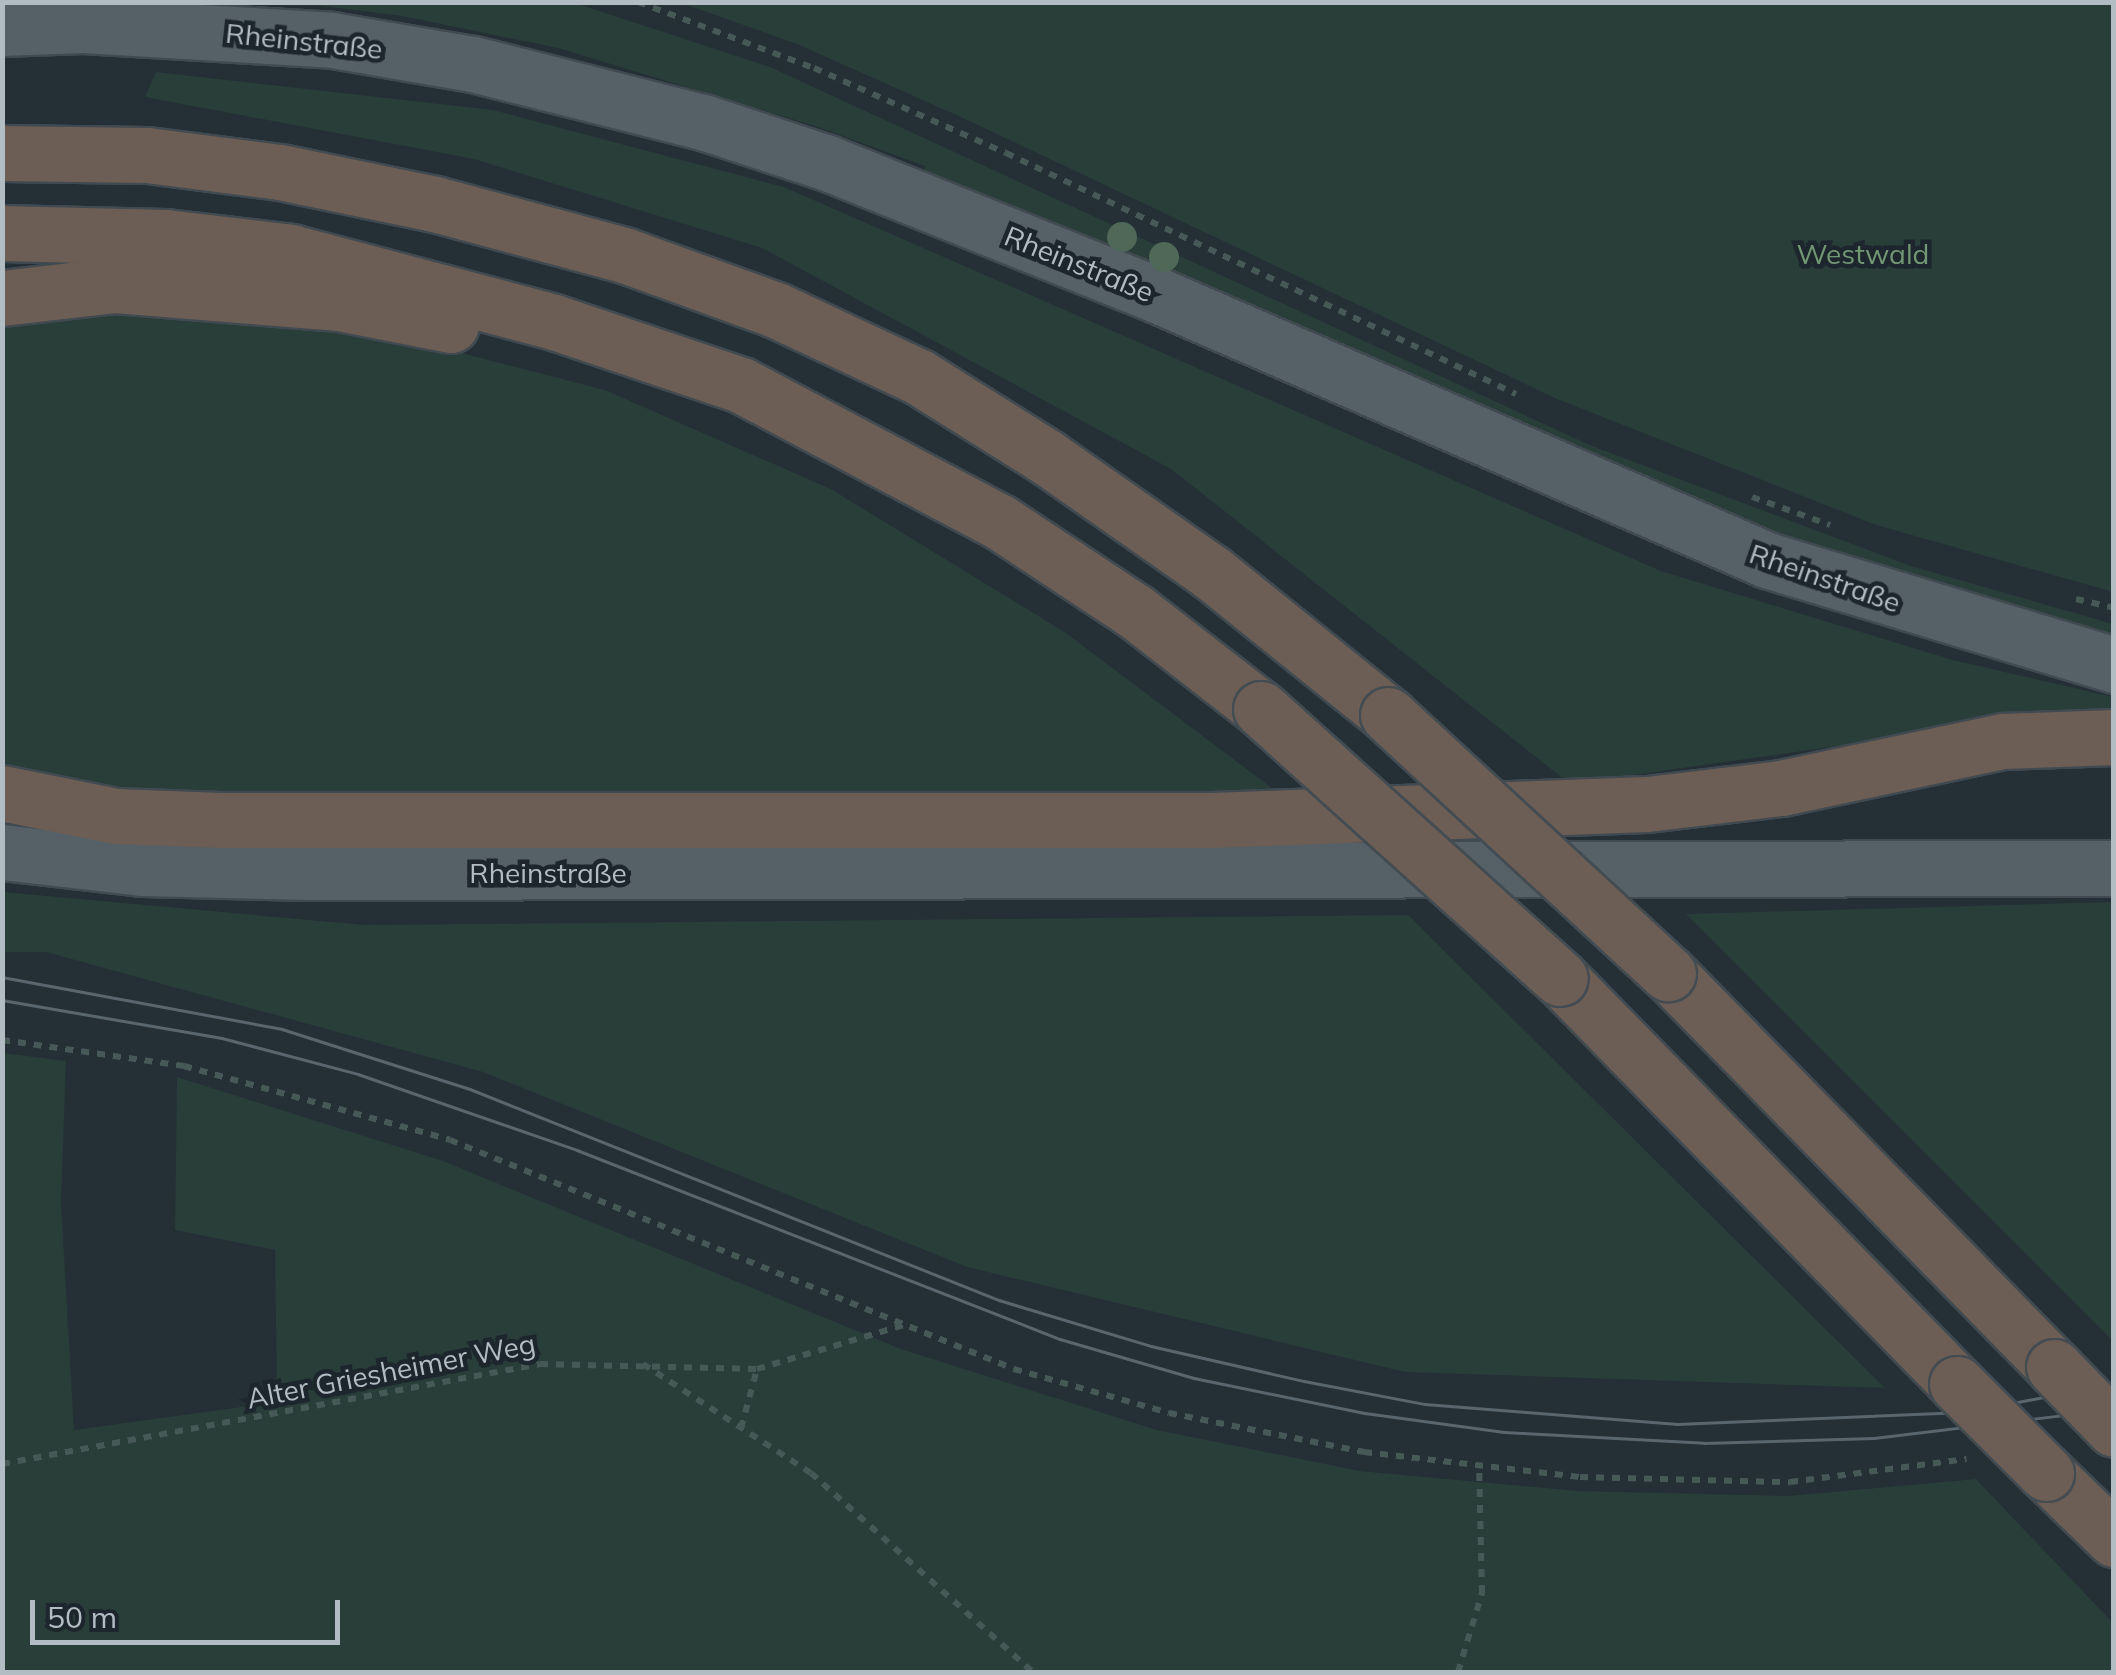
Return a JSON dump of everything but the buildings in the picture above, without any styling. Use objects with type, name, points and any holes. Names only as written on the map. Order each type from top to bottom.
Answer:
[{"type":"highway","points":[[2,154],[147,156],[280,172],[435,204],[624,255],[776,310],[919,377],[1048,458],[1211,572],[1388,715],[1668,972],[2114,1429]]},
{"type":"highway","points":[[2,233],[166,237],[290,252],[554,322],[741,385],[1000,522],[1136,612],[1260,709],[1560,978],[2114,1540]]},
{"type":"highway","points":[[2,298],[115,285],[339,303],[741,385]]},
{"type":"highway","points":[[2,793],[116,816],[221,820],[1212,820],[1646,804],[1781,788],[2003,741],[2114,737]]},
{"type":"main road","name":"Rheinstraße","points":[[2,28],[102,26],[332,40],[473,64],[703,122],[825,162],[1140,288],[1767,560],[2114,665]]},
{"type":"main road","name":"Rheinstraße","points":[[2,852],[142,868],[307,872],[2114,868]]},
{"type":"path","points":[[638,2],[814,68],[989,146],[1529,400]]},
{"type":"path","points":[[1744,494],[1846,530]]},
{"type":"path","points":[[2069,598],[2114,608]]},
{"type":"path","points":[[2,1040],[184,1066],[450,1140],[1014,1369],[1169,1413],[1364,1452],[1580,1477],[1790,1482],[1976,1458]]},
{"type":"path","name":"Alter Griesheimer Weg","points":[[2,1464],[166,1438],[378,1390],[540,1364],[639,1361],[757,1369],[832,1342],[904,1325]]},
{"type":"path","points":[[639,1361],[811,1473],[1032,1672]]},
{"type":"path","points":[[741,1428],[757,1369]]},
{"type":"path","points":[[1458,1672],[1482,1593],[1479,1465]]},
{"type":"green space","points":[[298,3],[575,3],[770,67],[1592,446],[1911,566],[2113,624],[2113,639],[1871,568],[1728,517],[924,172],[925,166],[821,128],[558,48],[402,16]]},
{"type":"green space","name":"Westwald","points":[[681,3],[2113,3],[2113,592],[1876,525],[1557,399],[965,119],[797,44]]},
{"type":"green space","points":[[156,72],[493,110],[784,187],[1661,571],[1953,660],[2113,697],[2113,720],[1894,738],[1570,784],[1171,469],[762,248],[474,159],[145,97]]},
{"type":"green space","points":[[88,306],[342,322],[605,390],[831,489],[1066,633],[1276,791],[148,798],[3,767],[2,318]]},
{"type":"green space","points":[[3,892],[365,925],[1408,915],[1885,1388],[1405,1372],[967,1267],[483,1072],[46,952],[3,952]]},
{"type":"green space","points":[[2114,902],[2113,1341],[1686,914]]},
{"type":"green space","points":[[3,1053],[66,1061],[61,1202],[74,1430],[277,1402],[275,1250],[175,1230],[177,1077],[443,1161],[901,1349],[1157,1430],[1360,1471],[1579,1491],[1788,1496],[1976,1479],[2113,1623],[2113,1672],[3,1672]]},
{"type":"tram line","points":[[2,977],[282,1029],[470,1089],[999,1300],[1151,1346],[1304,1381],[1425,1404],[1677,1424],[1964,1412],[2114,1384]]},
{"type":"tram line","points":[[2,1000],[222,1038],[358,1074],[577,1150],[1060,1339],[1194,1378],[1365,1413],[1504,1432],[1704,1443],[1874,1438],[2114,1409]]}]
